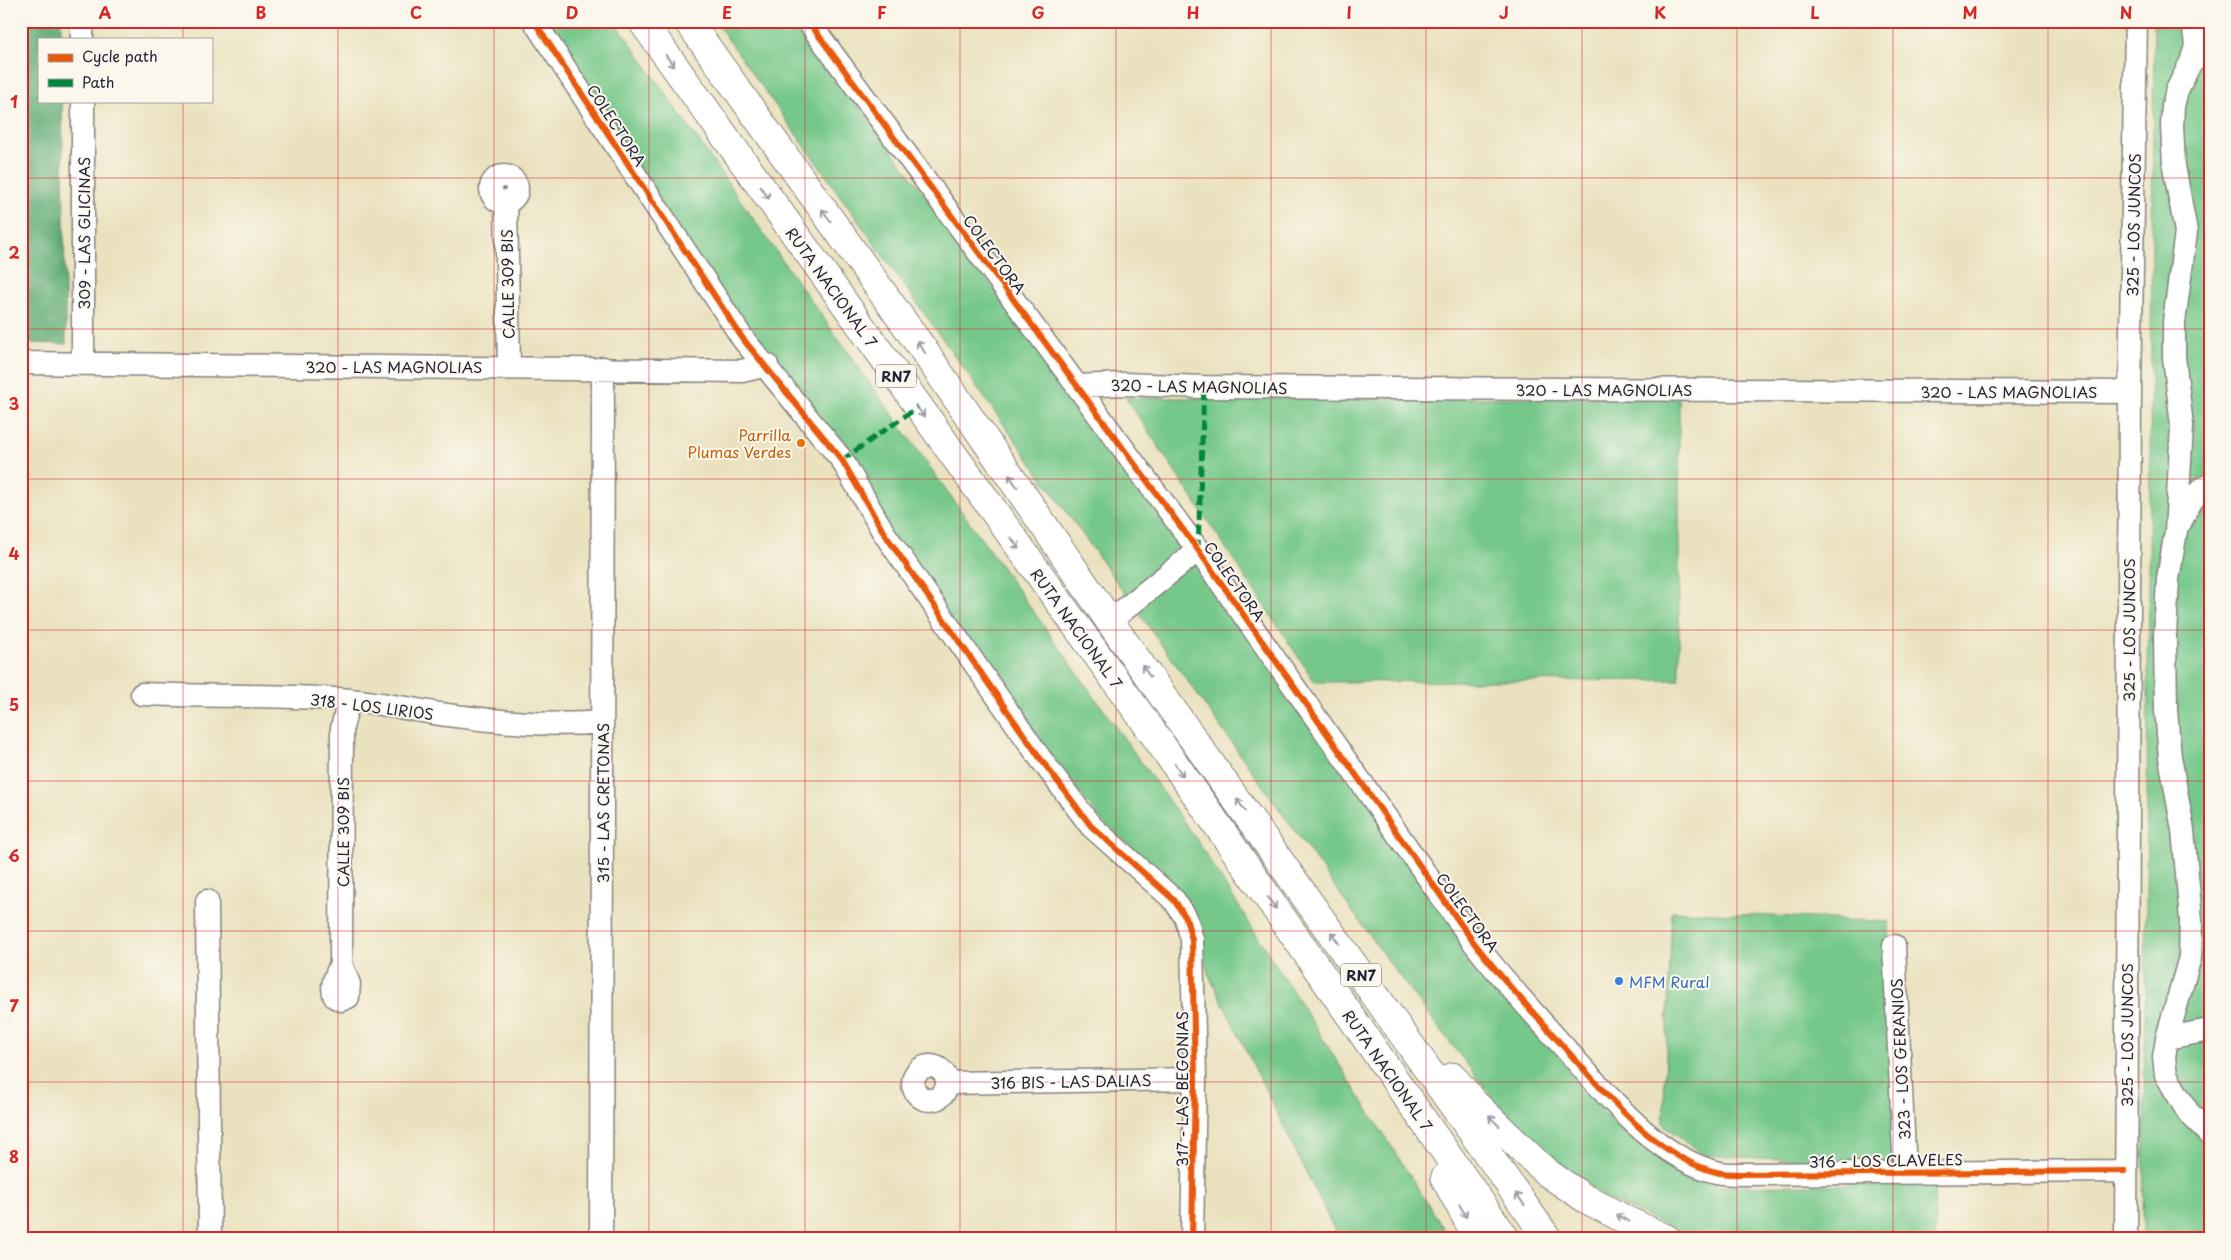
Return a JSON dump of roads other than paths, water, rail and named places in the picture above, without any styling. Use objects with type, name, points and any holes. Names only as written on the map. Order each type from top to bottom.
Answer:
[{"type":"highway","name":"RUTA NACIONAL 7","points":[[642,21],[1151,730],[1506,1239]]},
{"type":"highway","name":"RUTA NACIONAL 7","points":[[688,21],[920,345],[1110,621],[1548,1239]]},
{"type":"highway","points":[[1372,989],[1440,1060],[1472,1101],[1546,1172],[1595,1203],[1667,1239]]},
{"type":"highway","points":[[1381,1061],[1478,1239]]},
{"type":"street","points":[[82,21],[82,38]]},
{"type":"street","name":"COLECTORA","points":[[534,21],[743,339],[842,460],[884,533],[1040,758],[1092,826],[1174,900],[1186,918],[1192,940]]},
{"type":"street","name":"COLECTORA","points":[[808,21],[1198,550],[1496,972],[1632,1122],[1656,1141]]},
{"type":"street","name":"325 - LOS JUNCOS","points":[[2126,1239],[2130,392],[2136,21]]},
{"type":"street","points":[[2202,33],[2203,48],[2190,64],[2177,90],[2173,106],[2172,126],[2174,166],[2186,232],[2174,322],[2174,357],[2182,426],[2176,531],[2168,579],[2165,626],[2166,710],[2170,757],[2184,840],[2191,920],[2190,956],[2167,1038],[2164,1057],[2166,1075],[2188,1112],[2210,1134]]},
{"type":"street","name":"309 - LAS GLICINAS","points":[[82,102],[83,364]]},
{"type":"street","name":"CALLE 309 BIS","points":[[506,201],[509,366]]},
{"type":"street","name":"320 - LAS MAGNOLIAS","points":[[21,363],[509,366],[742,371],[766,365]]},
{"type":"street","name":"315 - LAS CRETONAS","points":[[600,1239],[603,368]]},
{"type":"street","name":"320 - LAS MAGNOLIAS","points":[[1077,386],[1124,384],[1214,387],[2130,392]]},
{"type":"street","points":[[2180,459],[2197,478],[2210,483]]},
{"type":"street","points":[[2176,531],[2193,499],[2210,483]]},
{"type":"street","name":"COLECTORA","points":[[1110,621],[1198,550]]},
{"type":"street","name":"318 - LOS LIRIOS","points":[[142,694],[202,697],[295,696],[349,700],[498,721],[578,724],[602,722]]},
{"type":"street","name":"CALLE 309 BIS","points":[[342,964],[342,728],[349,700]]},
{"type":"street","points":[[207,901],[210,1239]]},
{"type":"street","name":"317 - LAS BEGONIAS","points":[[1192,940],[1195,1079],[1192,1239]]},
{"type":"street","name":"323 - LOS GERANIOS","points":[[1894,946],[1906,1172]]},
{"type":"street","points":[[2167,1038],[2209,1031]]},
{"type":"street","name":"316 BIS - LAS DALIAS","points":[[947,1083],[1195,1079]]},
{"type":"street","name":"316 - LOS CLAVELES","points":[[1656,1141],[1697,1166],[1717,1173],[2125,1171]]},
{"type":"place","name":"Parrilla Plumas Verdes","points":[[801,443]]},
{"type":"place","name":"MFM Rural","points":[[1619,981]]}]
